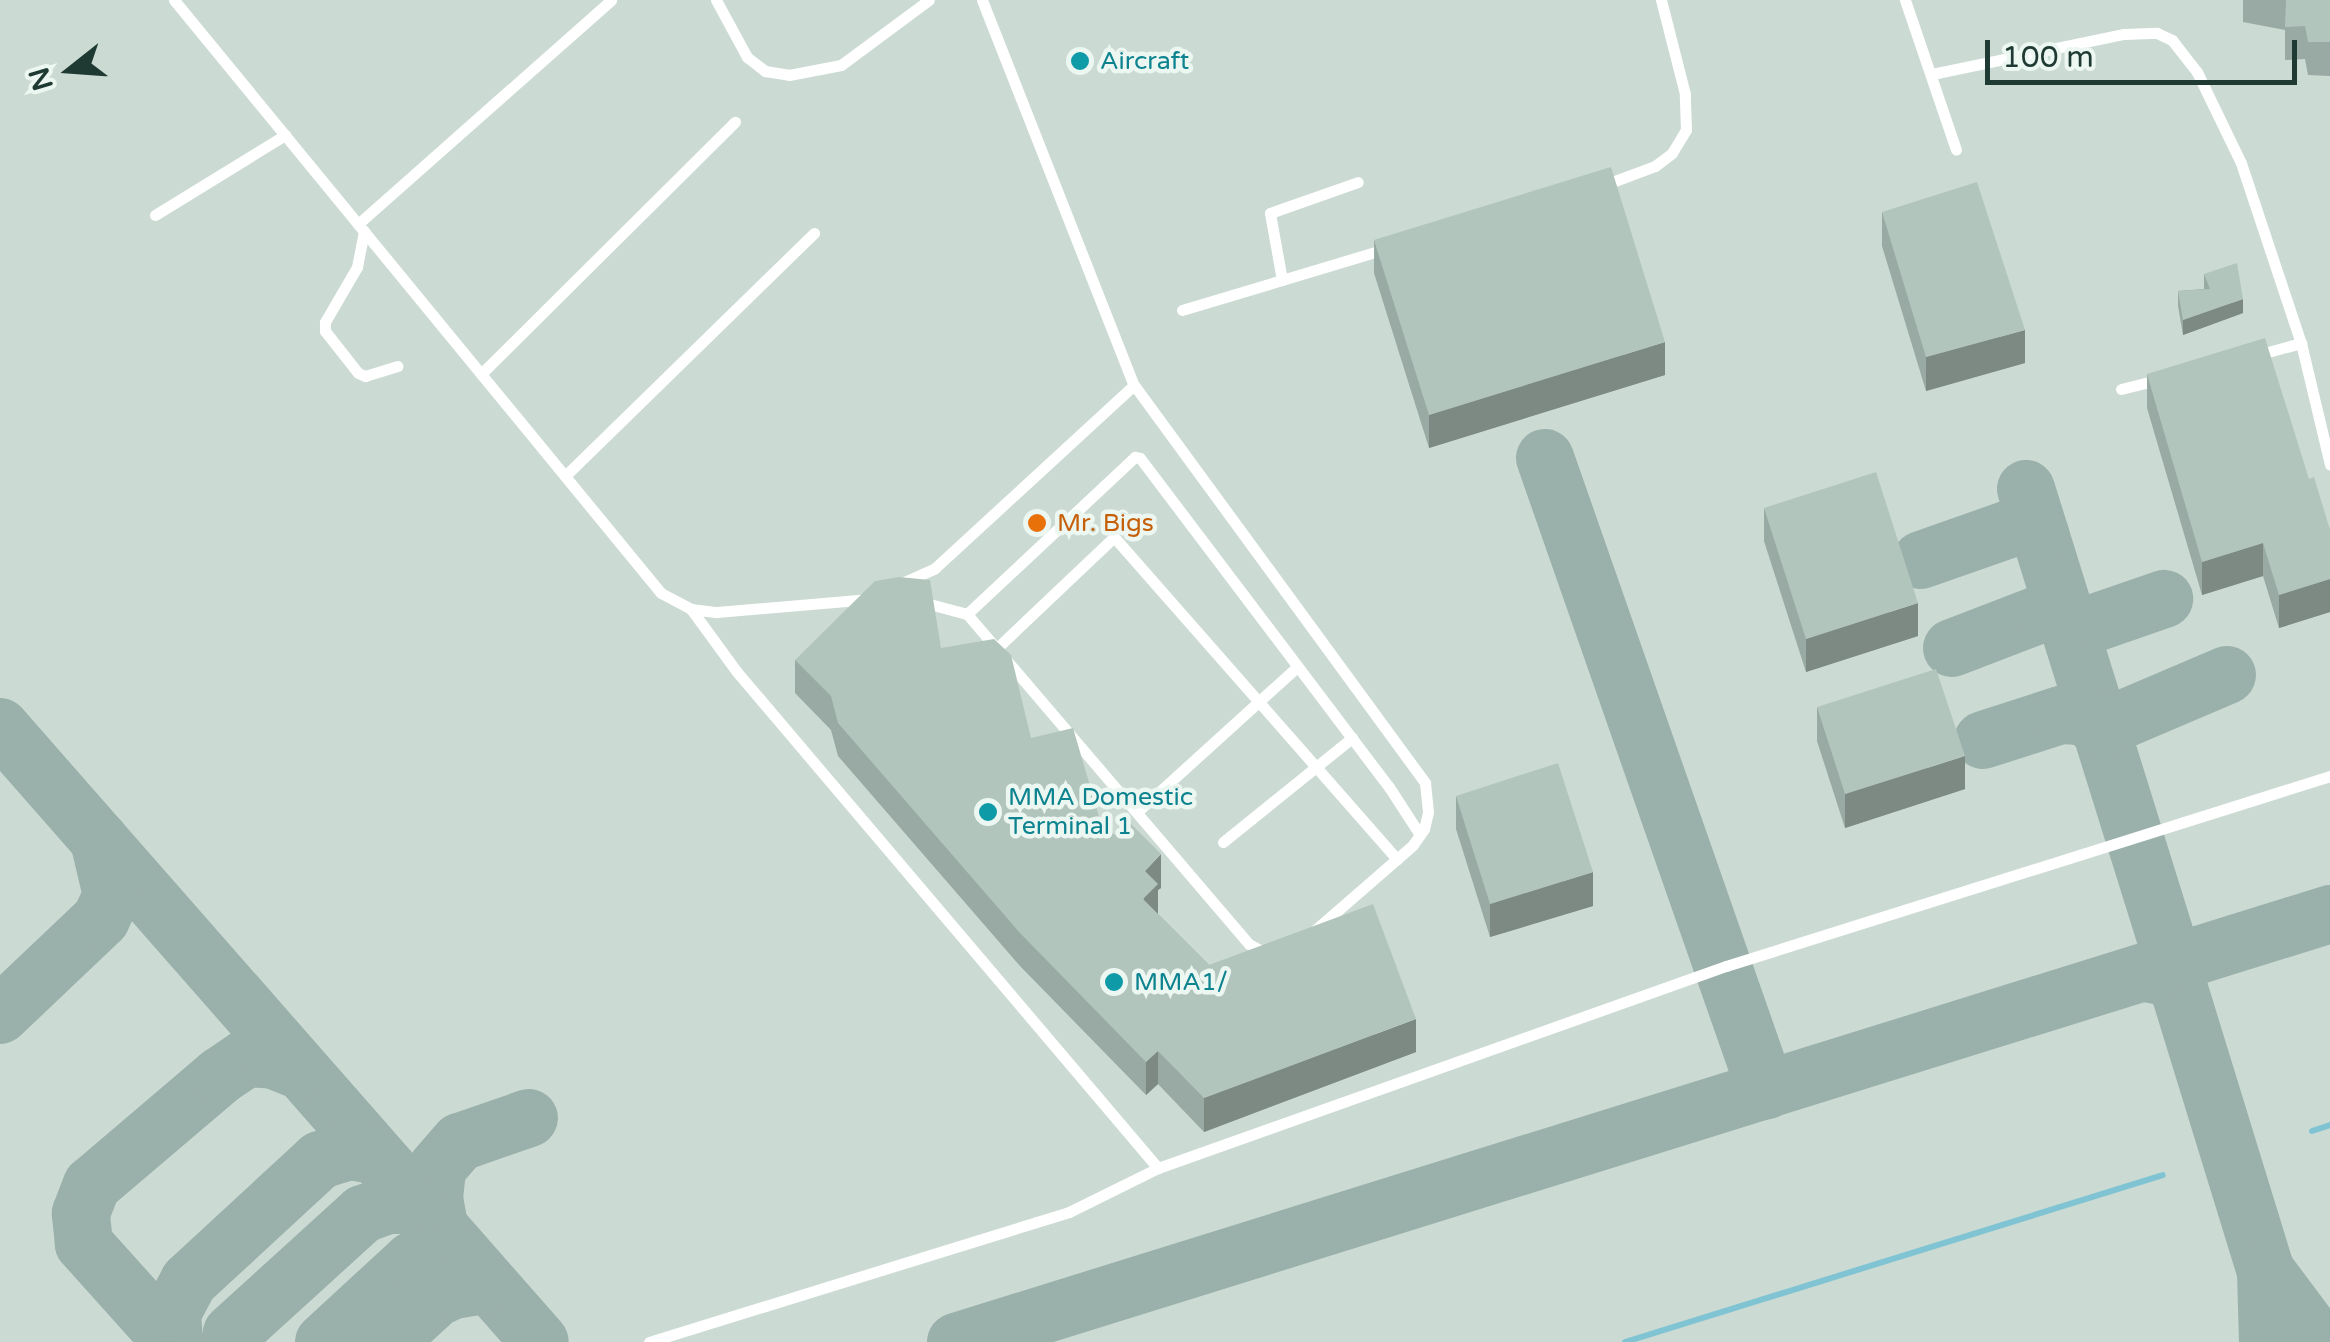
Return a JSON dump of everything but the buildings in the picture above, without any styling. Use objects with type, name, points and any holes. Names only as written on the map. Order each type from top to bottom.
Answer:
[{"type":"lane","points":[[174,0],[661,593],[692,609],[718,612],[880,595]]},
{"type":"lane","points":[[397,366],[365,376],[325,331],[325,322],[357,267],[361,227],[611,0]]},
{"type":"lane","points":[[716,0],[747,57],[764,70],[789,75],[841,65],[929,0]]},
{"type":"lane","points":[[982,0],[1134,386],[1425,783],[1428,812],[1420,835],[1301,942]]},
{"type":"lane","points":[[1598,188],[1655,166],[1672,153],[1686,130],[1685,94],[1661,0]]},
{"type":"lane","points":[[1905,0],[1956,150]]},
{"type":"lane","points":[[1932,74],[2124,34],[2157,33],[2172,40],[2197,72],[2234,146],[2301,343],[2330,464]]},
{"type":"lane","points":[[482,374],[735,122]]},
{"type":"lane","points":[[155,215],[284,135]]},
{"type":"lane","points":[[1282,280],[1270,214],[1358,182]]},
{"type":"lane","points":[[565,476],[814,233]]},
{"type":"lane","points":[[1182,310],[1406,244]]},
{"type":"lane","points":[[2247,357],[2301,343]]},
{"type":"lane","points":[[2120,389],[2175,375]]},
{"type":"lane","points":[[892,586],[935,568],[1134,386]]},
{"type":"lane","points":[[967,614],[1135,457],[1352,738],[1420,835]]},
{"type":"lane","points":[[998,648],[1114,537],[1397,858]]},
{"type":"lane","points":[[902,601],[926,602],[967,614],[1249,944],[1259,952],[1286,952]]},
{"type":"lane","points":[[692,609],[737,672],[1158,1168]]},
{"type":"lane","points":[[1137,812],[1296,668]]},
{"type":"lane","points":[[1224,842],[1352,738]]},
{"type":"lane","points":[[649,1342],[1069,1212],[1158,1168],[1726,966],[2330,776]]},
{"type":"shaded area","points":[[0,0],[2330,0],[2330,1342],[0,1342]]},
{"type":"waterway","points":[[2312,1131],[2330,1125]]},
{"type":"waterway","points":[[1625,1342],[2163,1175]]},
{"type":"taxiway","points":[[1545,458],[1766,1090]]},
{"type":"taxiway","points":[[2026,489],[2174,964]]},
{"type":"taxiway","points":[[1921,560],[2021,525],[2040,534]]},
{"type":"taxiway","points":[[2074,643],[2083,627],[2164,599]]},
{"type":"taxiway","points":[[1952,648],[2046,612],[2067,621]]},
{"type":"taxiway","points":[[2102,734],[2112,724],[2227,675]]},
{"type":"taxiway","points":[[1983,740],[2061,715],[2082,716],[2101,728]]},
{"type":"taxiway","points":[[0,727],[540,1342]]},
{"type":"taxiway","points":[[0,1015],[101,919],[112,895],[99,840]]},
{"type":"taxiway","points":[[956,1342],[2330,914]]},
{"type":"taxiway","points":[[2146,973],[2167,977],[2179,989],[2266,1271],[2268,1342]]},
{"type":"taxiway","points":[[172,1342],[84,1244],[81,1213],[92,1185],[220,1076],[247,1058],[274,1060],[299,1070]]},
{"type":"taxiway","points":[[440,1232],[434,1198],[437,1168],[460,1142],[529,1118]]},
{"type":"taxiway","points":[[174,1342],[172,1313],[189,1281],[320,1160],[350,1151],[373,1155]]},
{"type":"taxiway","points":[[230,1342],[232,1333],[363,1214],[388,1205],[417,1205]]},
{"type":"taxiway","points":[[324,1342],[412,1261],[439,1254],[462,1258]]},
{"type":"taxiway","points":[[2266,1271],[2319,1342]]},
{"type":"taxiway","points":[[388,1342],[436,1298],[453,1290],[486,1285]]},
{"type":"place","name":"Aircraft","points":[[1080,61]]},
{"type":"place","name":"Mr. Bigs","points":[[1037,523]]},
{"type":"place","name":"MMA Domestic Terminal 1","points":[[988,812]]},
{"type":"place","name":"MMA1/","points":[[1114,982]]}]
